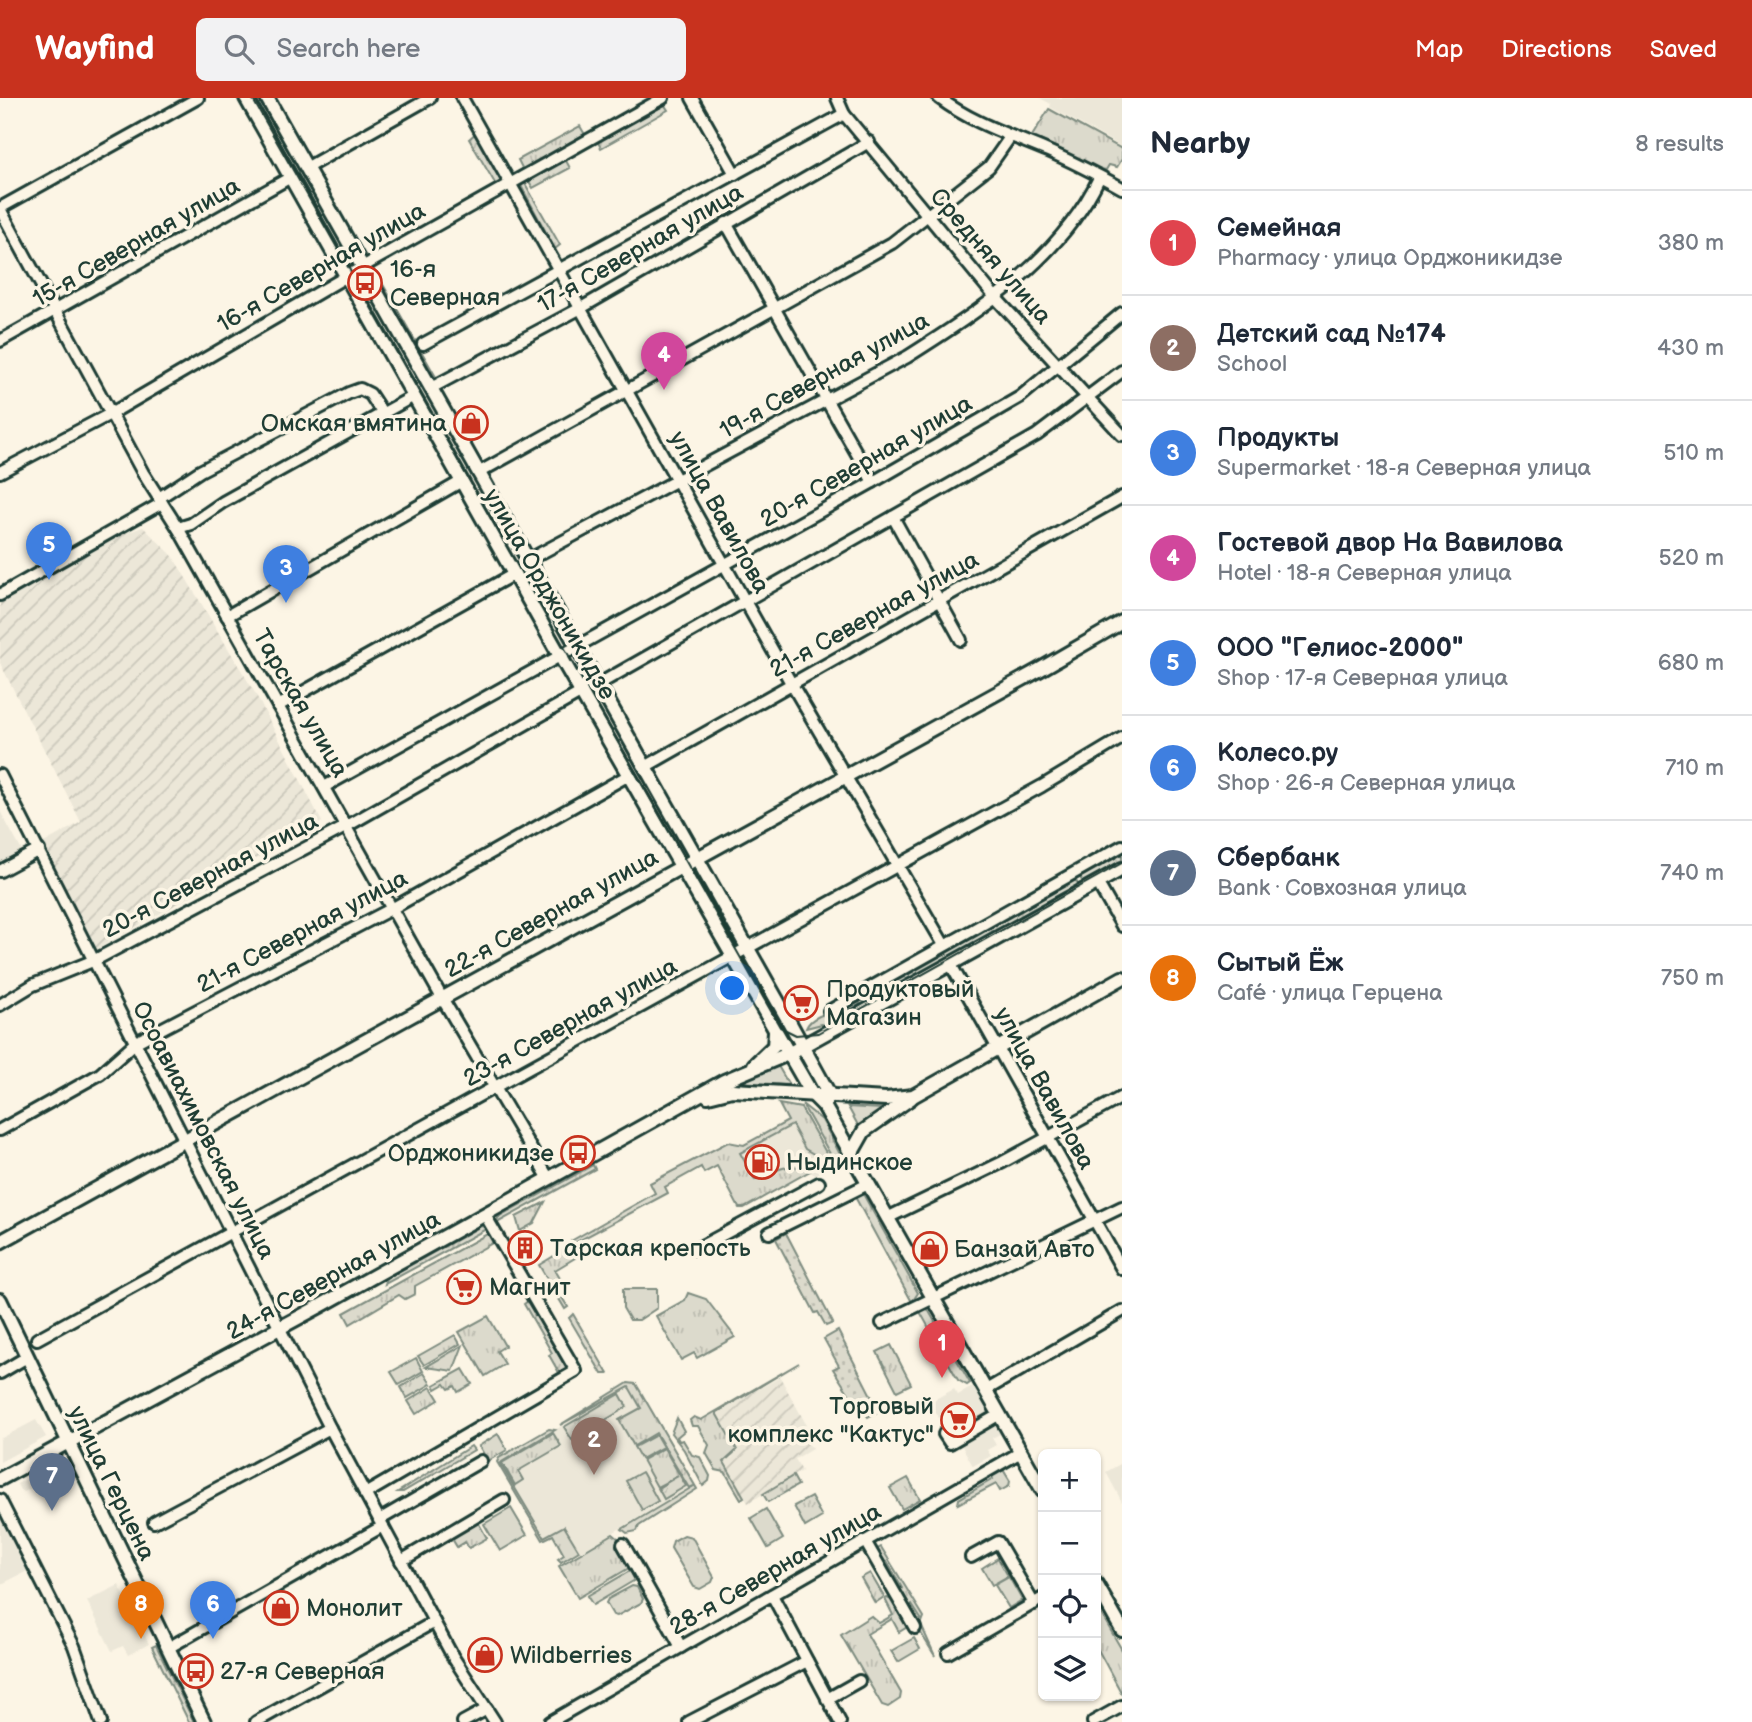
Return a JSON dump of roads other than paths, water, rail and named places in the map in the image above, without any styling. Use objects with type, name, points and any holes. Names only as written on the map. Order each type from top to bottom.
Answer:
[{"type":"main road","name":"улица Орджоникидзе","points":[[246,98],[788,1055],[811,1094],[826,1100]]},
{"type":"main road","name":"улица Орджоникидзе","points":[[267,98],[478,473],[579,646],[802,1047],[851,1154],[1038,1482]]},
{"type":"main road","name":"22-я Северная улица","points":[[0,1242],[1122,622]]},
{"type":"main road","name":"24-я Северная улица","points":[[0,1479],[748,1070],[788,1055],[1122,869]]},
{"type":"main road","points":[[851,1154],[864,1131],[913,1096],[1122,978]]},
{"type":"main road","points":[[748,1070],[771,1050],[775,1032]]},
{"type":"main road","name":"24-я Северная улица","points":[[684,1105],[724,1091],[811,1094]]},
{"type":"main road","points":[[826,1100],[886,1100],[913,1096]]},
{"type":"main road","name":"улица Герцена","points":[[0,1300],[204,1722]]},
{"type":"main road","points":[[1101,1593],[1122,1630]]},
{"type":"street","points":[[0,208],[198,98]]},
{"type":"street","points":[[306,168],[430,98]]},
{"type":"street","name":"улица Вавилова","points":[[462,98],[792,683],[944,945]]},
{"type":"street","name":"16-я Северная улица","points":[[0,472],[112,413],[345,276],[663,98]]},
{"type":"street","points":[[692,98],[735,174]]},
{"type":"street","name":"Средняя улица","points":[[837,98],[844,114],[995,297],[1122,435]]},
{"type":"street","points":[[939,98],[960,113],[1122,188]]},
{"type":"street","name":"17-я Северная улица","points":[[423,344],[844,114]]},
{"type":"street","points":[[478,473],[629,392],[680,359],[892,243],[925,214],[989,167],[1010,137]]},
{"type":"street","name":"17-я Северная улица","points":[[431,388],[580,308],[869,142]]},
{"type":"street","name":"15-я Северная улица","points":[[0,341],[56,313],[291,177]]},
{"type":"street","name":"19-я Северная улица","points":[[528,560],[827,397],[907,357],[995,297],[1042,258],[1068,230],[1099,178]]},
{"type":"street","name":"Тарская улица","points":[[0,208],[160,500],[442,998],[549,1180]]},
{"type":"street","points":[[726,223],[873,482]]},
{"type":"street","name":"20-я Северная улица","points":[[324,787],[726,565],[1020,397],[1122,313]]},
{"type":"street","points":[[599,684],[1037,435],[1122,371]]},
{"type":"street","points":[[0,595],[160,500],[200,471],[349,393],[360,389],[370,394],[383,414]]},
{"type":"street","points":[[178,528],[191,524],[223,502],[414,396]]},
{"type":"street","points":[[228,616],[462,481]]},
{"type":"street","name":"21-я Северная улица","points":[[645,767],[1122,497]]},
{"type":"street","points":[[893,517],[961,640]]},
{"type":"street","points":[[278,706],[514,573]]},
{"type":"street","name":"20-я Северная улица","points":[[0,1004],[33,985],[95,960],[347,826],[582,692]]},
{"type":"street","name":"23-я Северная улица","points":[[37,1339],[732,957],[1122,738]]},
{"type":"street","name":"Осоавиахимовская улица","points":[[0,775],[330,1428],[434,1622],[495,1722]]},
{"type":"street","name":"21-я Северная улица","points":[[0,1129],[100,1074],[136,1042],[393,908],[629,775]]},
{"type":"street","points":[[829,1011],[1122,846]]},
{"type":"street","points":[[0,871],[39,850]]},
{"type":"street","points":[[1101,890],[1122,926]]},
{"type":"street","name":"улица Вавилова","points":[[951,965],[1122,1269]]},
{"type":"street","points":[[887,1217],[1048,1138],[1122,1097]]},
{"type":"street","points":[[696,1250],[819,1183]]},
{"type":"street","points":[[769,1233],[868,1184]]},
{"type":"street","points":[[882,1323],[1122,1207]]},
{"type":"street","points":[[365,1494],[576,1371],[485,1215]]},
{"type":"street","points":[[986,1390],[1122,1311]]},
{"type":"street","points":[[0,1373],[27,1357]]},
{"type":"street","points":[[944,1434],[950,1443],[1000,1414]]},
{"type":"street","points":[[154,1522],[330,1428]]},
{"type":"street","name":"28-я Северная улица","points":[[550,1722],[1021,1452]]},
{"type":"street","points":[[168,1648],[481,1461]]},
{"type":"street","points":[[0,1500],[74,1646],[100,1722]]},
{"type":"street","points":[[401,1561],[504,1500]]},
{"type":"street","points":[[865,1541],[915,1628]]},
{"type":"street","points":[[948,1653],[1038,1601],[998,1542],[971,1557]]},
{"type":"street","points":[[623,1544],[681,1647]]},
{"type":"street","points":[[772,1595],[840,1722]]},
{"type":"street","points":[[257,1722],[434,1622]]},
{"type":"street","points":[[689,1722],[807,1661]]},
{"type":"street","points":[[827,1699],[859,1681]]},
{"type":"street","points":[[1093,1722],[1122,1706]]},
{"type":"street","points":[[463,1722],[487,1709]]},
{"type":"tram line","points":[[252,98],[780,1027],[796,1035],[818,1033],[1122,863]]},
{"type":"place","name":"16-я Северная","points":[[365,283]]},
{"type":"place","name":"Гостевой двор На Вавилова","points":[[664,390]]},
{"type":"place","name":"Oмская вмятина","points":[[471,423]]},
{"type":"place","name":"ООО \"Гелиос-2000\"","points":[[49,580]]},
{"type":"place","name":"Продукты","points":[[286,603]]},
{"type":"place","name":"Продуктовый Магазин","points":[[801,1003]]},
{"type":"place","name":"Орджоникидзе","points":[[578,1153]]},
{"type":"place","name":"Ныдинское","points":[[762,1162]]},
{"type":"place","name":"Тарская крепость","points":[[525,1248]]},
{"type":"place","name":"Банзай Авто","points":[[930,1249]]},
{"type":"place","name":"Магнит","points":[[464,1287]]},
{"type":"place","name":"Семейная","points":[[942,1378]]},
{"type":"place","name":"Торговый комплекс \"Кактус\"","points":[[958,1420]]},
{"type":"place","name":"Детский сад №174","points":[[594,1475]]},
{"type":"place","name":"Сбербанк","points":[[52,1511]]},
{"type":"place","name":"Монолит","points":[[281,1608]]},
{"type":"place","name":"Сытый Ёж","points":[[141,1639]]},
{"type":"place","name":"Колесо.ру","points":[[213,1639]]},
{"type":"place","name":"Wildberries","points":[[485,1655]]},
{"type":"place","name":"27-я Северная","points":[[196,1671]]}]
